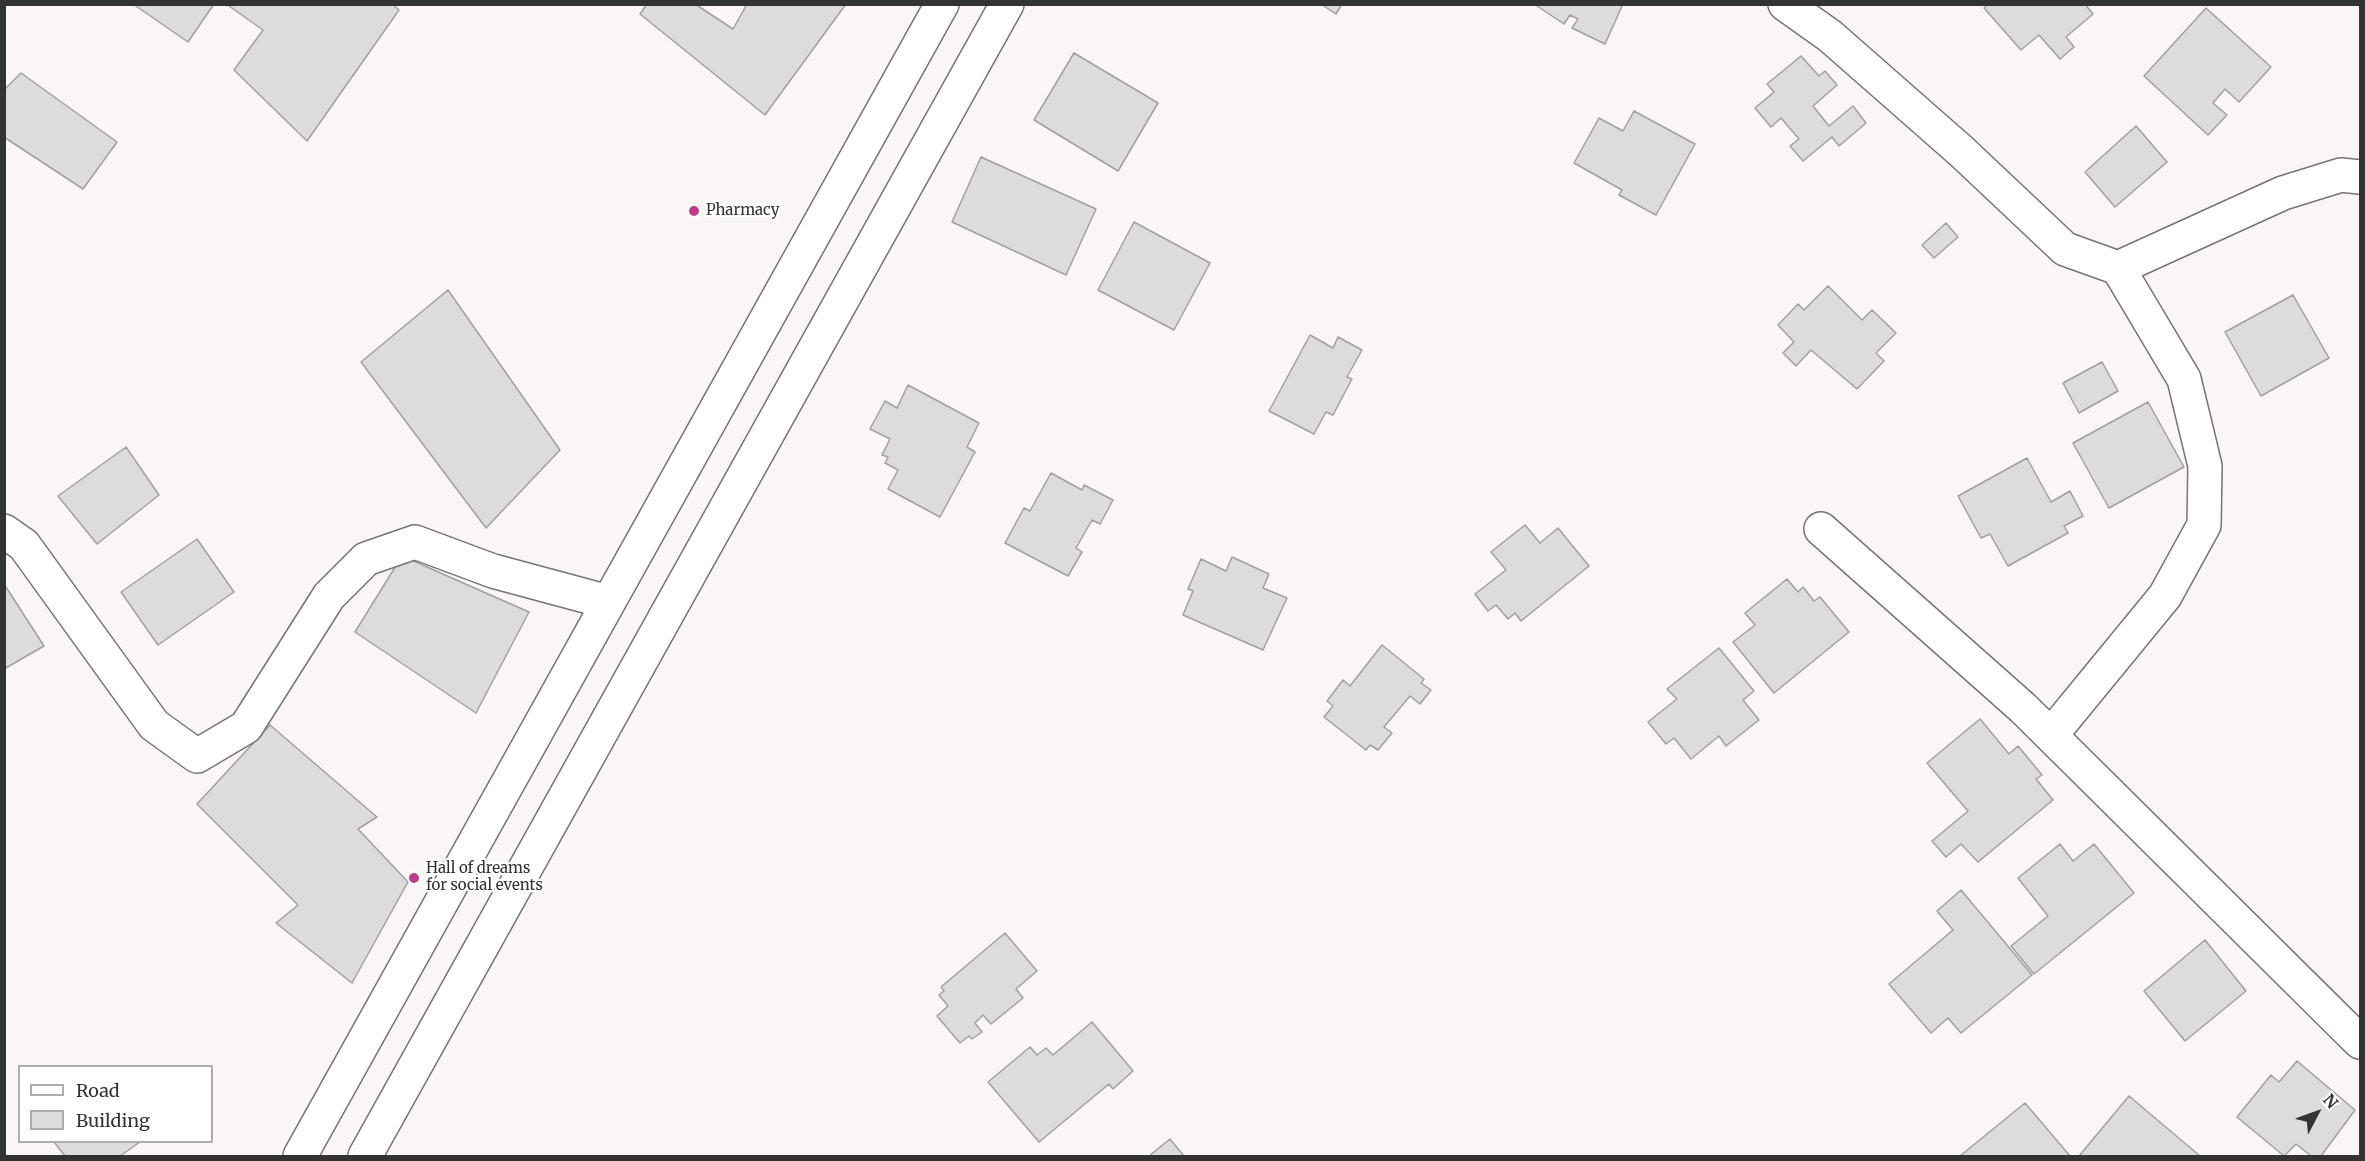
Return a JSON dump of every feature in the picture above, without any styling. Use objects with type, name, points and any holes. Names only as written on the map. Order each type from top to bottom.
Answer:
[{"type":"street","points":[[300,1156],[942,4]]},
{"type":"street","points":[[365,1156],[1007,4]]},
{"type":"street","points":[[1785,4],[1839,44],[1961,151],[2065,249],[2118,268],[2184,379],[2205,466],[2204,525],[2165,596],[2050,735]]},
{"type":"street","points":[[2118,268],[2283,193],[2341,175],[2361,177]]},
{"type":"street","points":[[1821,529],[2023,708],[2361,1042]]},
{"type":"street","points":[[4,531],[24,545],[154,725],[197,756],[246,727],[329,597],[366,559],[415,542],[493,571],[608,603]]},
{"type":"building","points":[[133,4],[214,4],[188,42]]},
{"type":"building","points":[[230,4],[392,4],[399,10],[307,141],[234,70],[263,30],[229,6]]},
{"type":"building","points":[[647,4],[695,4],[733,29],[747,4],[846,4],[765,115],[640,14]]},
{"type":"building","points":[[1321,4],[1342,4],[1336,14]]},
{"type":"building","points":[[1534,4],[1623,4],[1605,44],[1572,28],[1578,19],[1570,15],[1564,24]]},
{"type":"building","points":[[1988,4],[2085,4],[2093,14],[2066,37],[2074,47],[2060,59],[2039,35],[2021,50],[1984,8]]},
{"type":"building","points":[[2206,8],[2271,67],[2239,102],[2225,89],[2213,103],[2227,115],[2208,135],[2144,76]]},
{"type":"building","points":[[1074,53],[1158,103],[1118,171],[1034,120]]},
{"type":"building","points":[[1801,56],[1819,76],[1825,71],[1837,85],[1813,106],[1829,126],[1853,106],[1866,123],[1839,146],[1832,137],[1803,161],[1790,146],[1799,139],[1781,118],[1771,127],[1755,108],[1774,92],[1767,84]]},
{"type":"building","points":[[21,73],[117,142],[83,189],[4,137],[4,90]]},
{"type":"building","points":[[1634,111],[1695,144],[1656,215],[1619,195],[1622,190],[1574,163],[1599,118],[1623,131]]},
{"type":"building","points":[[2136,126],[2167,162],[2115,207],[2085,172]]},
{"type":"building","points":[[981,157],[1096,209],[1066,275],[952,222]]},
{"type":"building","points":[[1134,222],[1210,263],[1174,330],[1098,290]]},
{"type":"building","points":[[1946,223],[1958,237],[1934,258],[1922,245]]},
{"type":"building","points":[[1828,286],[1862,320],[1872,310],[1896,333],[1876,353],[1884,361],[1857,389],[1811,350],[1796,366],[1783,353],[1794,342],[1778,325],[1798,304],[1804,310]]},
{"type":"building","points":[[448,290],[560,450],[486,528],[361,362]]},
{"type":"building","points":[[2293,295],[2329,358],[2261,396],[2225,332]]},
{"type":"building","points":[[1310,335],[1333,348],[1338,337],[1362,350],[1347,377],[1352,379],[1333,415],[1326,412],[1314,434],[1269,411]]},
{"type":"building","points":[[2102,362],[2118,391],[2079,413],[2063,383]]},
{"type":"building","points":[[908,385],[979,423],[967,447],[975,452],[940,517],[888,489],[898,470],[885,463],[888,457],[882,455],[890,439],[870,429],[885,401],[897,408]]},
{"type":"building","points":[[2148,402],[2184,467],[2109,508],[2073,443]]},
{"type":"building","points":[[126,447],[159,495],[97,544],[58,496]]},
{"type":"building","points":[[2027,458],[2051,502],[2070,491],[2083,516],[2064,526],[2068,533],[2008,566],[1990,534],[1981,538],[1958,496]]},
{"type":"building","points":[[1051,473],[1082,490],[1084,485],[1113,500],[1100,524],[1092,520],[1076,548],[1082,552],[1068,576],[1005,543],[1024,508],[1030,511]]},
{"type":"building","points":[[1525,525],[1540,543],[1558,528],[1589,566],[1521,621],[1515,613],[1508,619],[1496,605],[1488,611],[1475,594],[1506,570],[1491,552]]},
{"type":"building","points":[[197,539],[234,592],[158,645],[121,592]]},
{"type":"building","points":[[402,556],[529,612],[476,713],[355,632]]},
{"type":"building","points":[[1232,557],[1269,574],[1263,588],[1287,598],[1263,650],[1183,615],[1193,591],[1188,589],[1201,559],[1226,571]]},
{"type":"building","points":[[1787,579],[1798,592],[1803,587],[1814,601],[1820,597],[1849,632],[1774,693],[1733,642],[1755,625],[1745,613]]},
{"type":"building","points":[[4,584],[44,646],[4,669]]},
{"type":"building","points":[[1382,645],[1424,679],[1421,683],[1431,690],[1420,704],[1410,696],[1384,727],[1392,733],[1378,750],[1370,745],[1366,750],[1324,717],[1333,706],[1327,701],[1343,680],[1350,686]]},
{"type":"building","points":[[1719,648],[1754,691],[1743,700],[1759,720],[1726,746],[1719,736],[1691,759],[1674,738],[1666,744],[1648,722],[1677,699],[1667,689]]},
{"type":"building","points":[[1980,719],[2009,754],[2018,746],[2042,775],[2036,779],[2053,800],[1978,862],[1961,844],[1946,857],[1932,841],[1968,811],[1927,763]]},
{"type":"building","points":[[270,725],[377,817],[358,829],[408,882],[352,983],[276,923],[298,905],[197,804]]},
{"type":"building","points":[[2060,844],[2073,861],[2094,844],[2134,893],[2034,974],[2011,946],[2048,916],[2018,878]]},
{"type":"building","points":[[1961,890],[2032,975],[1961,1033],[1948,1018],[1931,1033],[1889,984],[1953,930],[1937,911]]},
{"type":"building","points":[[1005,933],[1037,971],[1016,989],[1023,998],[991,1024],[983,1015],[975,1023],[982,1032],[972,1039],[969,1036],[960,1043],[937,1016],[948,1006],[939,995],[944,991],[941,987]]},
{"type":"building","points":[[2205,940],[2246,991],[2185,1041],[2144,991]]},
{"type":"building","points":[[1092,1022],[1133,1071],[1113,1089],[1109,1084],[1039,1142],[988,1082],[1030,1047],[1037,1055],[1046,1048],[1053,1055]]},
{"type":"building","points":[[2297,1061],[2355,1110],[2321,1156],[2311,1156],[2296,1144],[2284,1156],[2237,1117],[2271,1075],[2279,1082]]},
{"type":"building","points":[[2129,1096],[2200,1156],[2079,1156]]},
{"type":"building","points":[[2025,1103],[2070,1156],[1960,1156]]},
{"type":"building","points":[[1170,1139],[1184,1156],[1149,1156]]},
{"type":"building","points":[[55,1143],[139,1143],[120,1156],[65,1156]]},
{"type":"place","name":"Pharmacy","points":[[694,211]]},
{"type":"place","name":"Hall of dreams for social events","points":[[414,878]]}]
